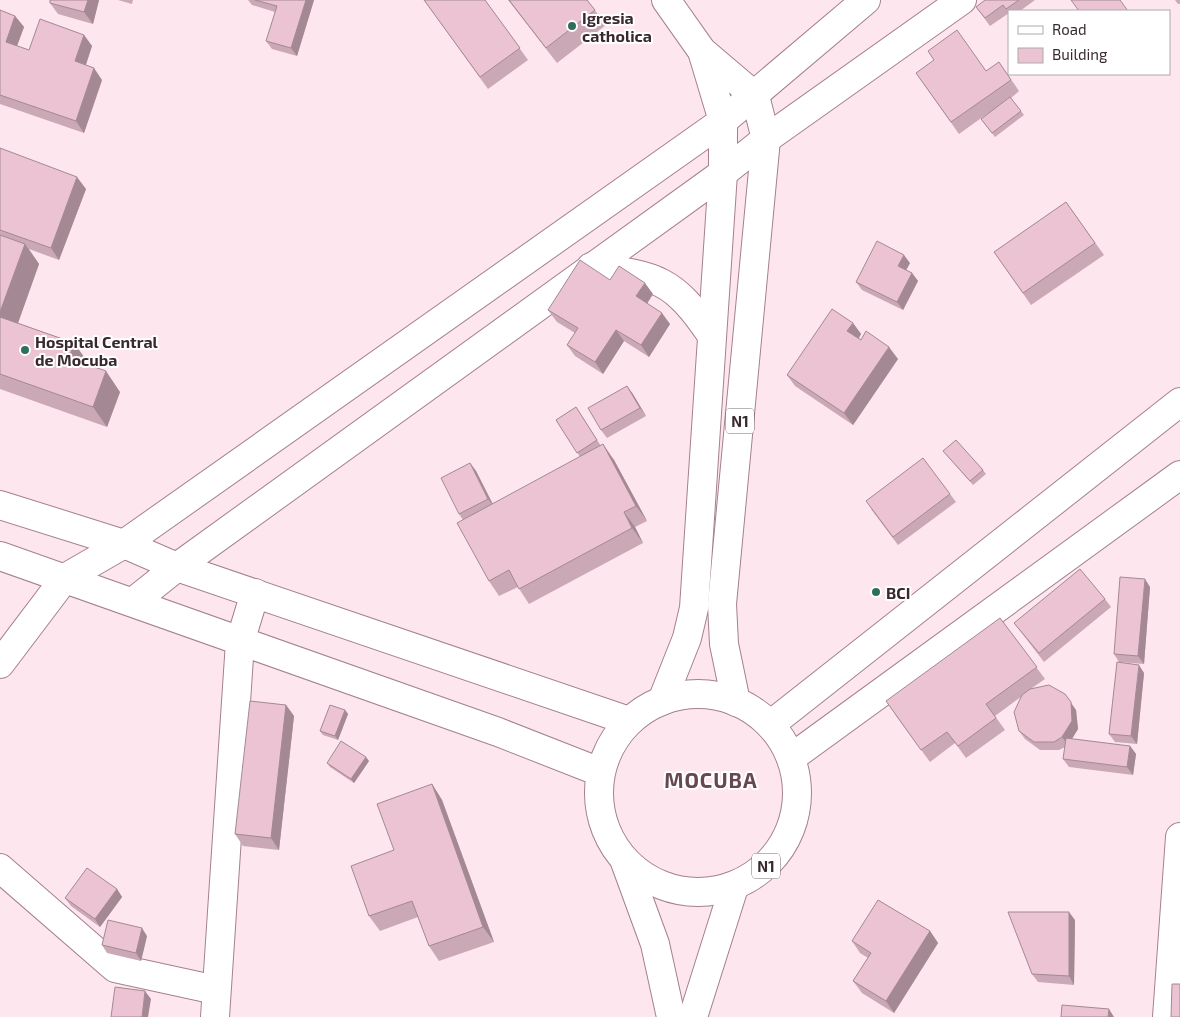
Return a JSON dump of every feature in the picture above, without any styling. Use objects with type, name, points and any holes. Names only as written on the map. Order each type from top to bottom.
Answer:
[{"type":"main road","points":[[666,0],[702,51],[754,96]]},
{"type":"main road","points":[[0,664],[65,578],[124,544],[723,121],[866,0]]},
{"type":"main road","points":[[133,602],[177,567],[723,173],[766,139],[962,0]]},
{"type":"main road","points":[[702,51],[723,121]]},
{"type":"main road","name":"N1","points":[[736,702],[724,644],[722,604],[766,139],[754,96]]},
{"type":"main road","name":"N1","points":[[662,700],[687,638],[694,608],[723,173],[723,121]]},
{"type":"main road","points":[[591,267],[641,274],[667,285],[685,300],[712,336]]},
{"type":"main road","points":[[770,725],[1180,402]]},
{"type":"main road","points":[[791,758],[1180,475]]},
{"type":"main road","points":[[0,505],[124,544],[177,567],[629,721]]},
{"type":"main road","points":[[0,556],[498,732],[600,772]]},
{"type":"main road","points":[[0,868],[115,968],[215,1004],[240,642],[255,593]]},
{"type":"main road","name":"N1","points":[[625,862],[657,885],[695,894],[734,887],[767,866],[789,834],[798,796],[791,758],[770,725],[755,712],[736,702],[712,695],[687,695],[662,700],[629,721],[611,745],[600,772],[601,820],[625,862],[655,944],[671,1017]]},
{"type":"main road","points":[[1167,1017],[1180,837]]},
{"type":"main road","name":"N1","points":[[693,1017],[734,887]]},
{"type":"building","points":[[50,0],[88,0],[84,12],[50,3]]},
{"type":"building","points":[[255,0],[306,0],[291,48],[266,41],[277,6]]},
{"type":"building","points":[[424,0],[485,0],[520,48],[480,77]]},
{"type":"building","points":[[509,0],[587,0],[595,10],[546,48]]},
{"type":"building","points":[[985,0],[1019,0],[1006,9],[1003,5],[985,18],[976,7]]},
{"type":"building","points":[[1071,0],[1120,0],[1127,10],[1078,10]]},
{"type":"building","points":[[0,10],[15,16],[6,42],[29,50],[40,19],[84,35],[75,61],[94,68],[76,121],[0,95]]},
{"type":"building","points":[[957,30],[986,71],[999,62],[1011,80],[951,122],[916,73],[934,60],[928,51]]},
{"type":"building","points":[[1010,97],[1021,111],[992,133],[981,119]]},
{"type":"building","points":[[0,148],[77,177],[51,248],[0,230]]},
{"type":"building","points":[[1066,202],[1095,243],[1023,293],[994,252]]},
{"type":"building","points":[[0,235],[25,244],[0,312]]},
{"type":"building","points":[[877,241],[904,255],[898,266],[912,273],[897,302],[856,282]]},
{"type":"building","points":[[580,260],[610,280],[619,266],[645,283],[636,296],[662,313],[641,345],[616,330],[595,362],[567,345],[578,328],[548,310]]},
{"type":"building","points":[[832,309],[853,323],[847,331],[861,340],[866,331],[889,347],[844,413],[787,375]]},
{"type":"building","points":[[0,317],[74,343],[69,358],[106,371],[93,407],[0,374]]},
{"type":"building","points":[[627,386],[640,408],[601,430],[588,408]]},
{"type":"building","points":[[576,407],[597,440],[577,453],[556,420]]},
{"type":"building","points":[[956,440],[983,470],[970,481],[943,451]]},
{"type":"building","points":[[603,444],[636,506],[624,512],[632,528],[519,589],[509,570],[489,581],[457,523]]},
{"type":"building","points":[[923,458],[950,494],[893,537],[866,501]]},
{"type":"building","points":[[470,463],[488,499],[459,514],[441,478]]},
{"type":"building","points":[[1080,569],[1105,599],[1039,653],[1014,623]]},
{"type":"building","points":[[1120,577],[1145,579],[1138,656],[1114,654]]},
{"type":"building","points":[[1000,618],[1037,667],[986,704],[996,718],[958,746],[947,732],[921,750],[886,701]]},
{"type":"building","points":[[1117,662],[1139,665],[1131,736],[1109,734]]},
{"type":"building","points":[[1049,685],[1065,694],[1071,702],[1072,721],[1062,737],[1054,742],[1034,742],[1019,731],[1014,712],[1022,695],[1030,689]]},
{"type":"building","points":[[250,701],[286,705],[271,838],[235,834]]},
{"type":"building","points":[[330,705],[345,710],[335,736],[320,731]]},
{"type":"building","points":[[1066,738],[1130,746],[1127,767],[1063,759]]},
{"type":"building","points":[[341,741],[366,757],[351,779],[327,763]]},
{"type":"building","points":[[432,784],[483,927],[429,946],[412,901],[369,916],[351,866],[394,850],[377,804]]},
{"type":"building","points":[[87,868],[117,889],[95,919],[65,898]]},
{"type":"building","points":[[878,900],[930,931],[886,1001],[853,981],[871,953],[852,941]]},
{"type":"building","points":[[1008,912],[1069,912],[1069,976],[1032,974]]},
{"type":"building","points":[[108,920],[142,928],[136,953],[102,945]]},
{"type":"building","points":[[1172,984],[1180,984],[1180,1017],[1171,1017]]},
{"type":"building","points":[[115,987],[145,991],[142,1017],[111,1017]]},
{"type":"building","points":[[1062,1005],[1109,1009],[1108,1017],[1061,1017]]},
{"type":"place","name":"Igresia catholica","points":[[572,26]]},
{"type":"place","name":"Hospital Central de Mocuba","points":[[25,350]]},
{"type":"place","name":"BCI","points":[[876,592]]},
{"type":"district","name":"MOCUBA","points":[[711,779]]}]
